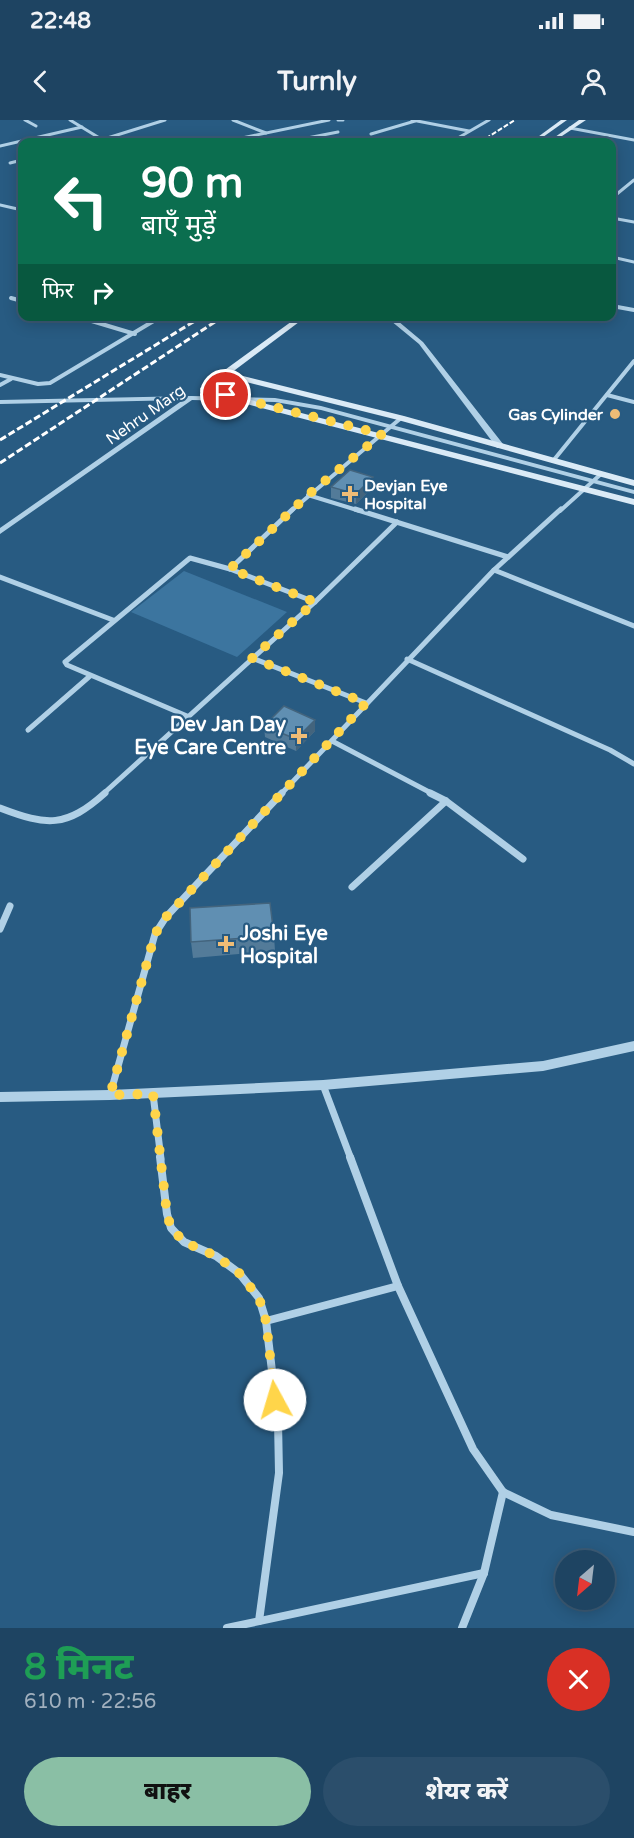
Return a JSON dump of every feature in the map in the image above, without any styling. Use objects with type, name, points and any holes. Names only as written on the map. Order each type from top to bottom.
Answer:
[{"type":"main road","points":[[539,138],[564,120]]},
{"type":"main road","points":[[556,138],[583,120]]},
{"type":"main road","name":"Nehru Marg","points":[[203,390],[297,321]]},
{"type":"main road","points":[[225,374],[401,418],[634,483]]},
{"type":"main road","points":[[203,390],[382,434],[634,502]]},
{"type":"street","points":[[24,120],[36,126]]},
{"type":"street","points":[[70,120],[97,138]]},
{"type":"street","points":[[114,138],[165,120]]},
{"type":"street","points":[[233,120],[266,133]]},
{"type":"street","points":[[243,138],[329,120]]},
{"type":"street","points":[[338,120],[343,120]]},
{"type":"street","points":[[371,134],[413,120],[469,131]]},
{"type":"street","points":[[458,138],[489,120]]},
{"type":"street","points":[[35,138],[82,127]]},
{"type":"street","points":[[570,128],[634,140]]},
{"type":"street","points":[[307,138],[338,132]]},
{"type":"street","points":[[0,146],[18,142]]},
{"type":"street","points":[[10,163],[18,161]]},
{"type":"street","points":[[616,195],[634,180]]},
{"type":"street","points":[[0,205],[18,209]]},
{"type":"street","points":[[616,219],[634,222]]},
{"type":"street","points":[[616,258],[634,262]]},
{"type":"street","points":[[11,298],[18,300]]},
{"type":"street","points":[[616,307],[634,310]]},
{"type":"street","points":[[92,321],[135,334]]},
{"type":"street","points":[[0,375],[38,384],[50,383],[154,321]]},
{"type":"street","points":[[394,321],[421,344],[500,446]]},
{"type":"street","points":[[553,461],[632,367],[634,361]]},
{"type":"street","points":[[0,384],[11,379]]},
{"type":"street","name":"Nehru Marg","points":[[0,532],[203,390]]},
{"type":"street","points":[[607,395],[634,402]]},
{"type":"street","points":[[0,402],[252,398],[301,403],[634,492]]},
{"type":"street","points":[[230,569],[308,495],[401,418]]},
{"type":"street","points":[[110,1095],[155,934],[166,917],[407,659],[494,570],[601,474]]},
{"type":"street","points":[[308,495],[508,557]]},
{"type":"street","points":[[0,808],[41,823],[63,822],[75,816],[99,798],[315,602],[397,522]]},
{"type":"street","points":[[187,716],[67,666],[65,662],[190,558],[230,569],[315,602]]},
{"type":"street","points":[[494,570],[634,626]]},
{"type":"street","points":[[0,577],[113,621]]},
{"type":"street","points":[[252,658],[366,703]]},
{"type":"street","points":[[407,659],[610,750],[634,764]]},
{"type":"street","points":[[28,730],[90,676]]},
{"type":"street","points":[[332,741],[446,801],[523,859]]},
{"type":"street","points":[[352,887],[446,801]]},
{"type":"street","points":[[0,929],[10,906]]},
{"type":"street","points":[[0,1097],[153,1094],[323,1085],[543,1066],[634,1046]]},
{"type":"street","points":[[323,1085],[398,1286],[473,1449],[503,1492],[551,1515],[634,1532]]},
{"type":"street","points":[[153,1094],[167,1214],[171,1228],[184,1242],[216,1256],[239,1273],[259,1298],[266,1321],[278,1421],[279,1473],[259,1621]]},
{"type":"street","points":[[266,1321],[398,1286]]},
{"type":"street","points":[[462,1628],[484,1573],[503,1492]]},
{"type":"street","points":[[227,1628],[484,1573]]},
{"type":"shaded area","points":[[184,571],[287,612],[237,657],[131,612]]},
{"type":"building","points":[[350,470],[373,477],[356,494],[331,487]]},
{"type":"building","points":[[284,706],[315,720],[296,739],[264,726]]},
{"type":"building","points":[[270,903],[274,936],[191,942],[190,908]]},
{"type":"railway","points":[[486,138],[515,120]]},
{"type":"railway","points":[[0,440],[195,321]]},
{"type":"railway","points":[[0,463],[216,321]]},
{"type":"place","name":"Gas Cylinder","points":[[615,414]]},
{"type":"place","name":"Devjan Eye Hospital","points":[[350,494]]},
{"type":"place","name":"Dev Jan Day Eye Care Centre","points":[[299,736]]},
{"type":"place","name":"Joshi Eye Hospital","points":[[226,944]]},
{"type":"route","points":[[226,395],[382,434],[308,495],[230,569],[315,602],[252,658],[366,703],[166,917],[155,934],[148,956],[110,1095],[153,1094],[167,1214],[171,1228],[184,1242],[216,1256],[239,1273],[259,1298],[266,1321],[275,1400]]}]
